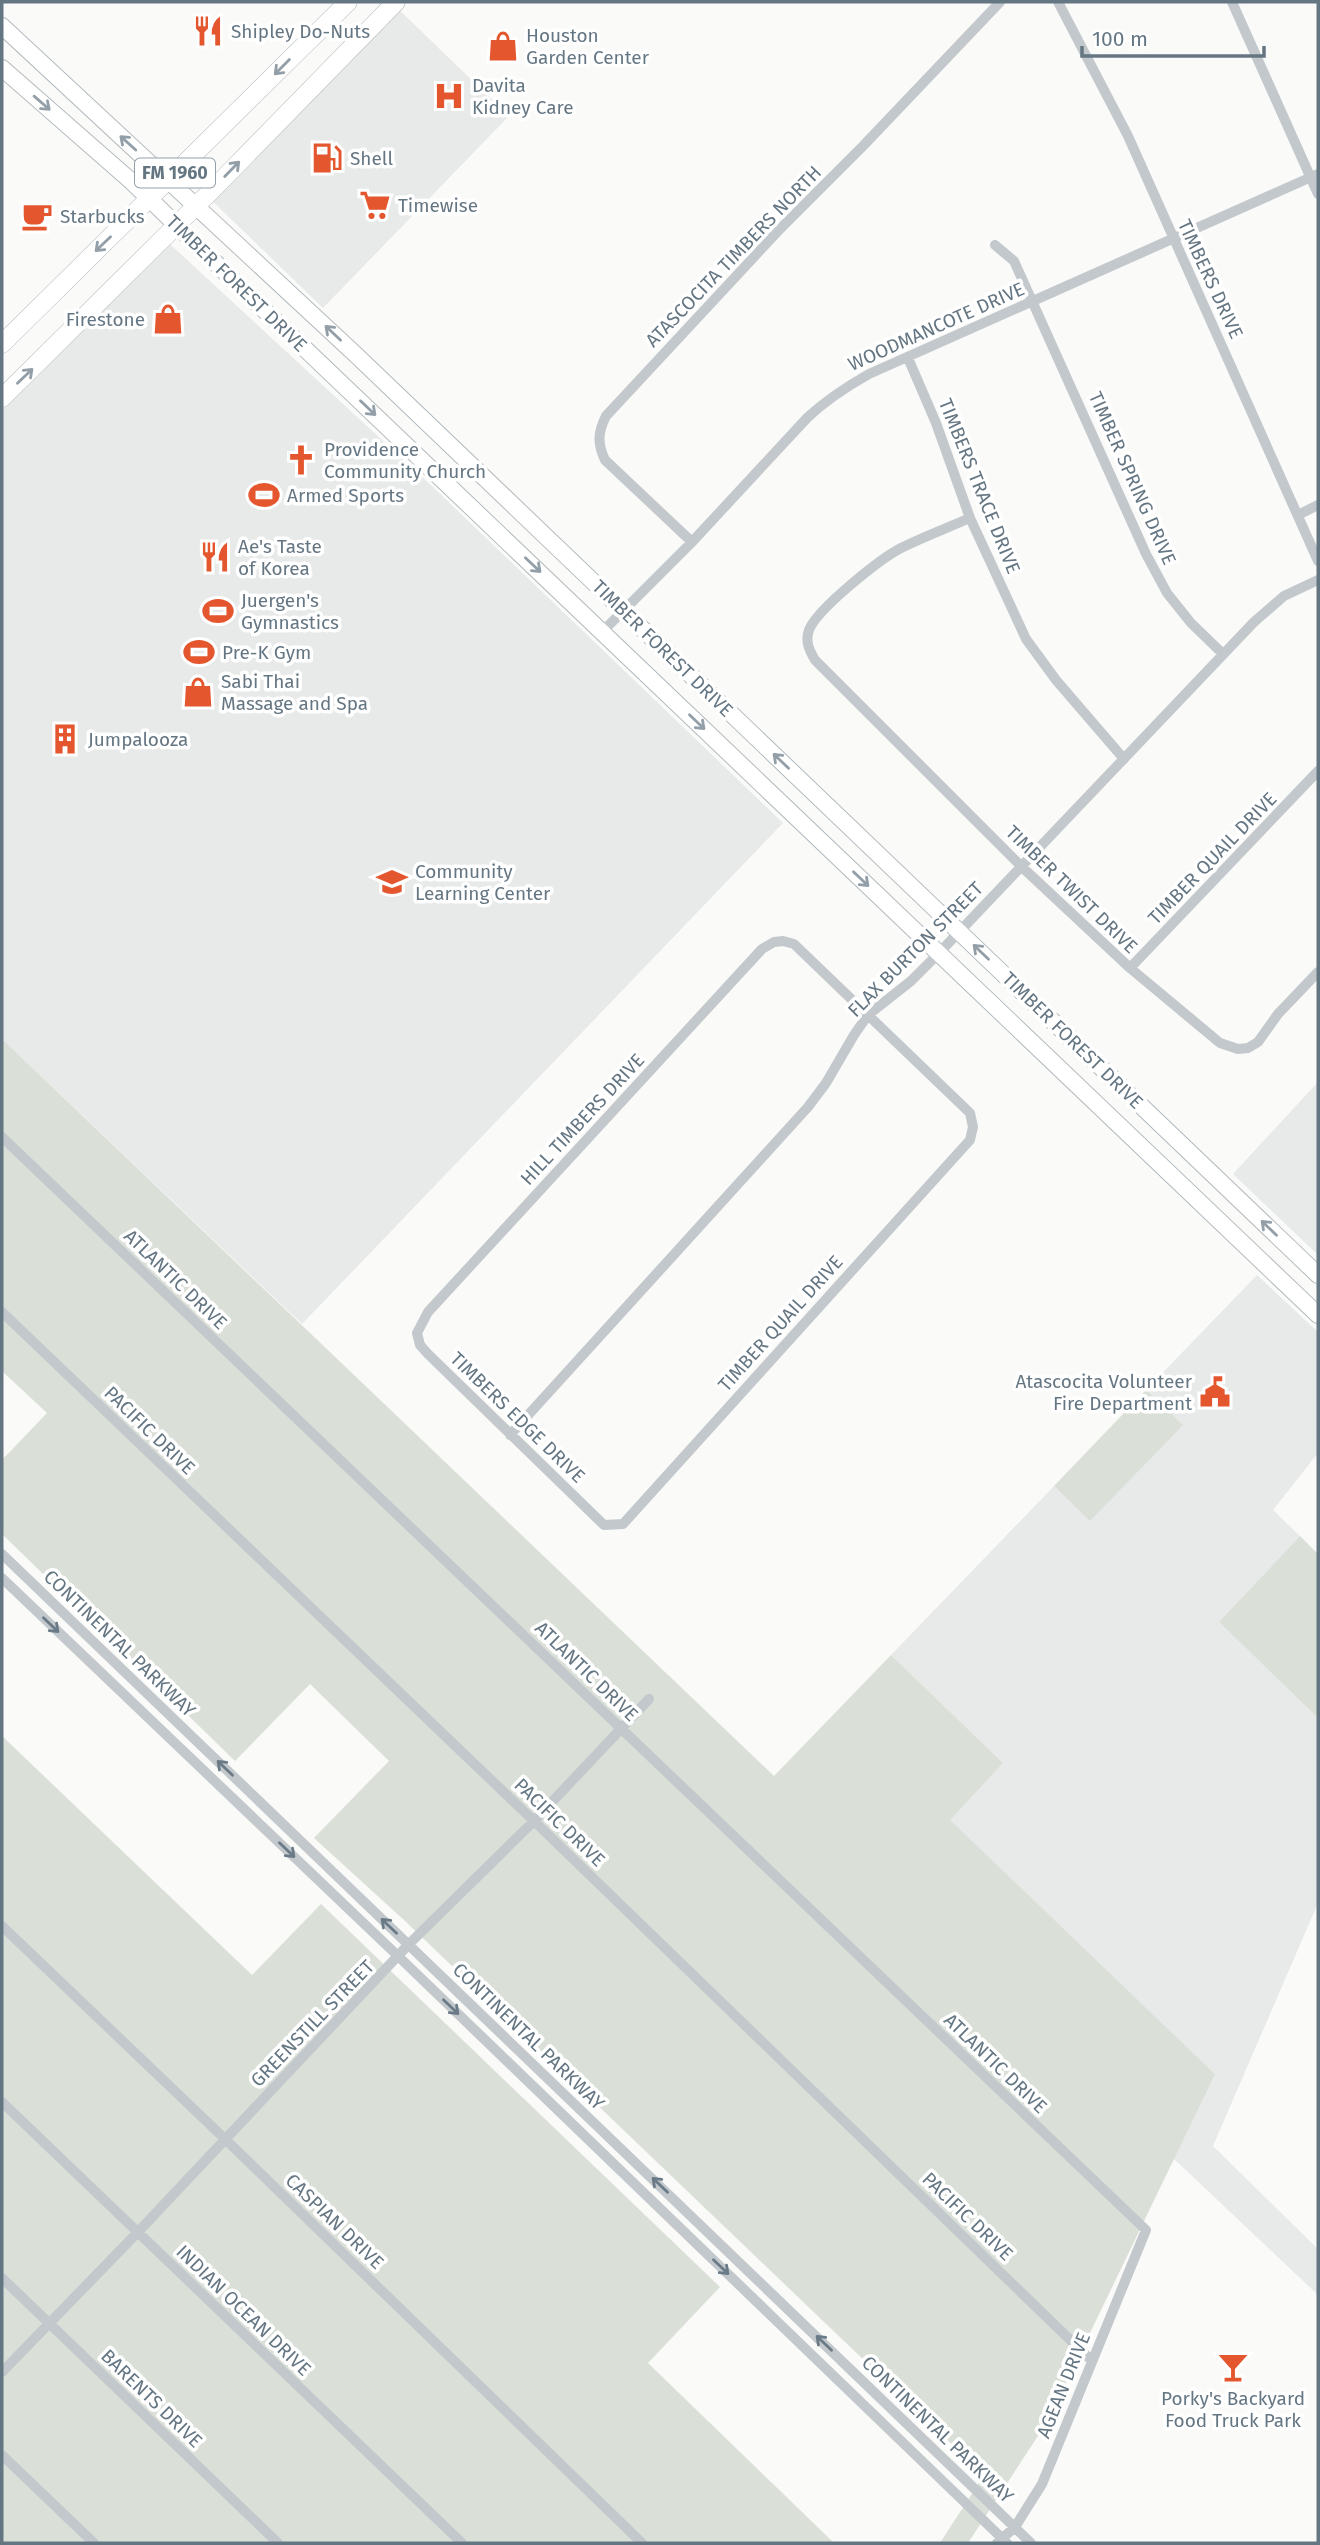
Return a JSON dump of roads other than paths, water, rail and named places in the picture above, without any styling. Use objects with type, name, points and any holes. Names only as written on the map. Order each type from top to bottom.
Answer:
[{"type":"main road","name":"FM 1960","points":[[2,344],[348,2]]},
{"type":"main road","name":"FM 1960","points":[[2,398],[197,205],[396,2]]},
{"type":"main road","name":"TIMBER FOREST DRIVE","points":[[5,35],[169,179],[355,354],[1318,1275]]},
{"type":"main road","name":"TIMBER FOREST DRIVE","points":[[2,68],[178,224],[1318,1315]]},
{"type":"main road","points":[[334,376],[355,354]]},
{"type":"main road","points":[[422,460],[443,438]]},
{"type":"main road","points":[[779,801],[800,779]]},
{"type":"street","name":"ATASCOCITA TIMBERS NORTH","points":[[692,542],[605,460],[598,438],[606,416],[779,230],[1000,2]]},
{"type":"street","name":"TIMBERS DRIVE","points":[[1058,2],[1128,136],[1318,561]]},
{"type":"street","points":[[1232,2],[1315,176],[1318,194]]},
{"type":"street","name":"WOODMANCOTE DRIVE","points":[[603,631],[828,399],[869,374],[1315,176]]},
{"type":"street","name":"TIMBER SPRING DRIVE","points":[[995,245],[1014,261],[1146,554],[1167,593],[1191,623],[1223,654]]},
{"type":"street","name":"TIMBERS TRACE DRIVE","points":[[908,358],[936,423],[970,518],[1026,639],[1056,680],[1124,759]]},
{"type":"street","points":[[1298,515],[1318,505]]},
{"type":"street","name":"TIMBER TWIST DRIVE","points":[[970,518],[900,548],[849,586],[814,622],[809,631],[807,648],[814,660],[1021,867],[1130,968],[1220,1043],[1238,1049],[1248,1048],[1258,1042],[1278,1014],[1318,972]]},
{"type":"street","name":"FLAX BURTON STREET","points":[[510,1435],[808,1107],[827,1083],[854,1035],[869,1015],[911,981],[939,953],[1275,602],[1318,580]]},
{"type":"street","name":"TIMBER QUAIL DRIVE","points":[[1130,968],[1318,771]]},
{"type":"street","name":"HILL TIMBERS DRIVE","points":[[417,1333],[428,1312],[762,949],[774,942],[793,944],[869,1015]]},
{"type":"street","name":"TIMBER QUAIL DRIVE","points":[[602,1523],[623,1524],[970,1140],[974,1127],[970,1113],[869,1015]]},
{"type":"street","name":"ATLANTIC DRIVE","points":[[2,1137],[1146,2230]]},
{"type":"street","name":"PACIFIC DRIVE","points":[[2,1312],[534,1821],[1091,2360]]},
{"type":"street","name":"TIMBERS EDGE DRIVE","points":[[417,1333],[420,1345],[428,1354],[602,1523]]},
{"type":"street","name":"CONTINENTAL PARKWAY","points":[[2,1555],[1031,2543]]},
{"type":"street","name":"CONTINENTAL PARKWAY","points":[[2,1578],[399,1957],[1002,2542]]},
{"type":"street","name":"GREENSTILL STREET","points":[[2,2372],[50,2325],[409,1944],[534,1821],[649,1699]]},
{"type":"street","name":"CASPIAN DRIVE","points":[[2,1926],[642,2543]]},
{"type":"street","name":"INDIAN OCEAN DRIVE","points":[[2,2102],[462,2543]]},
{"type":"street","name":"AGEAN DRIVE","points":[[1002,2542],[1015,2527],[1041,2484],[1146,2230]]},
{"type":"street","name":"BARENTS DRIVE","points":[[2,2278],[278,2543]]},
{"type":"street","points":[[2,2455],[94,2543]]},
{"type":"place","name":"Shipley Do-Nuts","points":[[208,31]]},
{"type":"place","name":"Houston Garden Center","points":[[503,46]]},
{"type":"place","name":"Davita Kidney Care","points":[[449,96]]},
{"type":"place","name":"Shell","points":[[327,158]]},
{"type":"place","name":"Timewise","points":[[375,205]]},
{"type":"place","name":"Starbucks","points":[[37,216]]},
{"type":"place","name":"Firestone","points":[[168,319]]},
{"type":"place","name":"Providence Community Church","points":[[301,460]]},
{"type":"place","name":"Armed Sports","points":[[264,495]]},
{"type":"place","name":"Ae's Taste of Korea","points":[[215,557]]},
{"type":"place","name":"Juergen's Gymnastics","points":[[218,611]]},
{"type":"place","name":"Pre-K Gym","points":[[199,652]]},
{"type":"place","name":"Sabi Thai Massage and Spa","points":[[198,692]]},
{"type":"place","name":"Jumpalooza","points":[[65,739]]},
{"type":"place","name":"Community Learning Center","points":[[392,882]]},
{"type":"place","name":"Atascocita Volunteer Fire Department","points":[[1215,1392]]},
{"type":"place","name":"Porky's Backyard Food Truck Park","points":[[1233,2367]]}]
